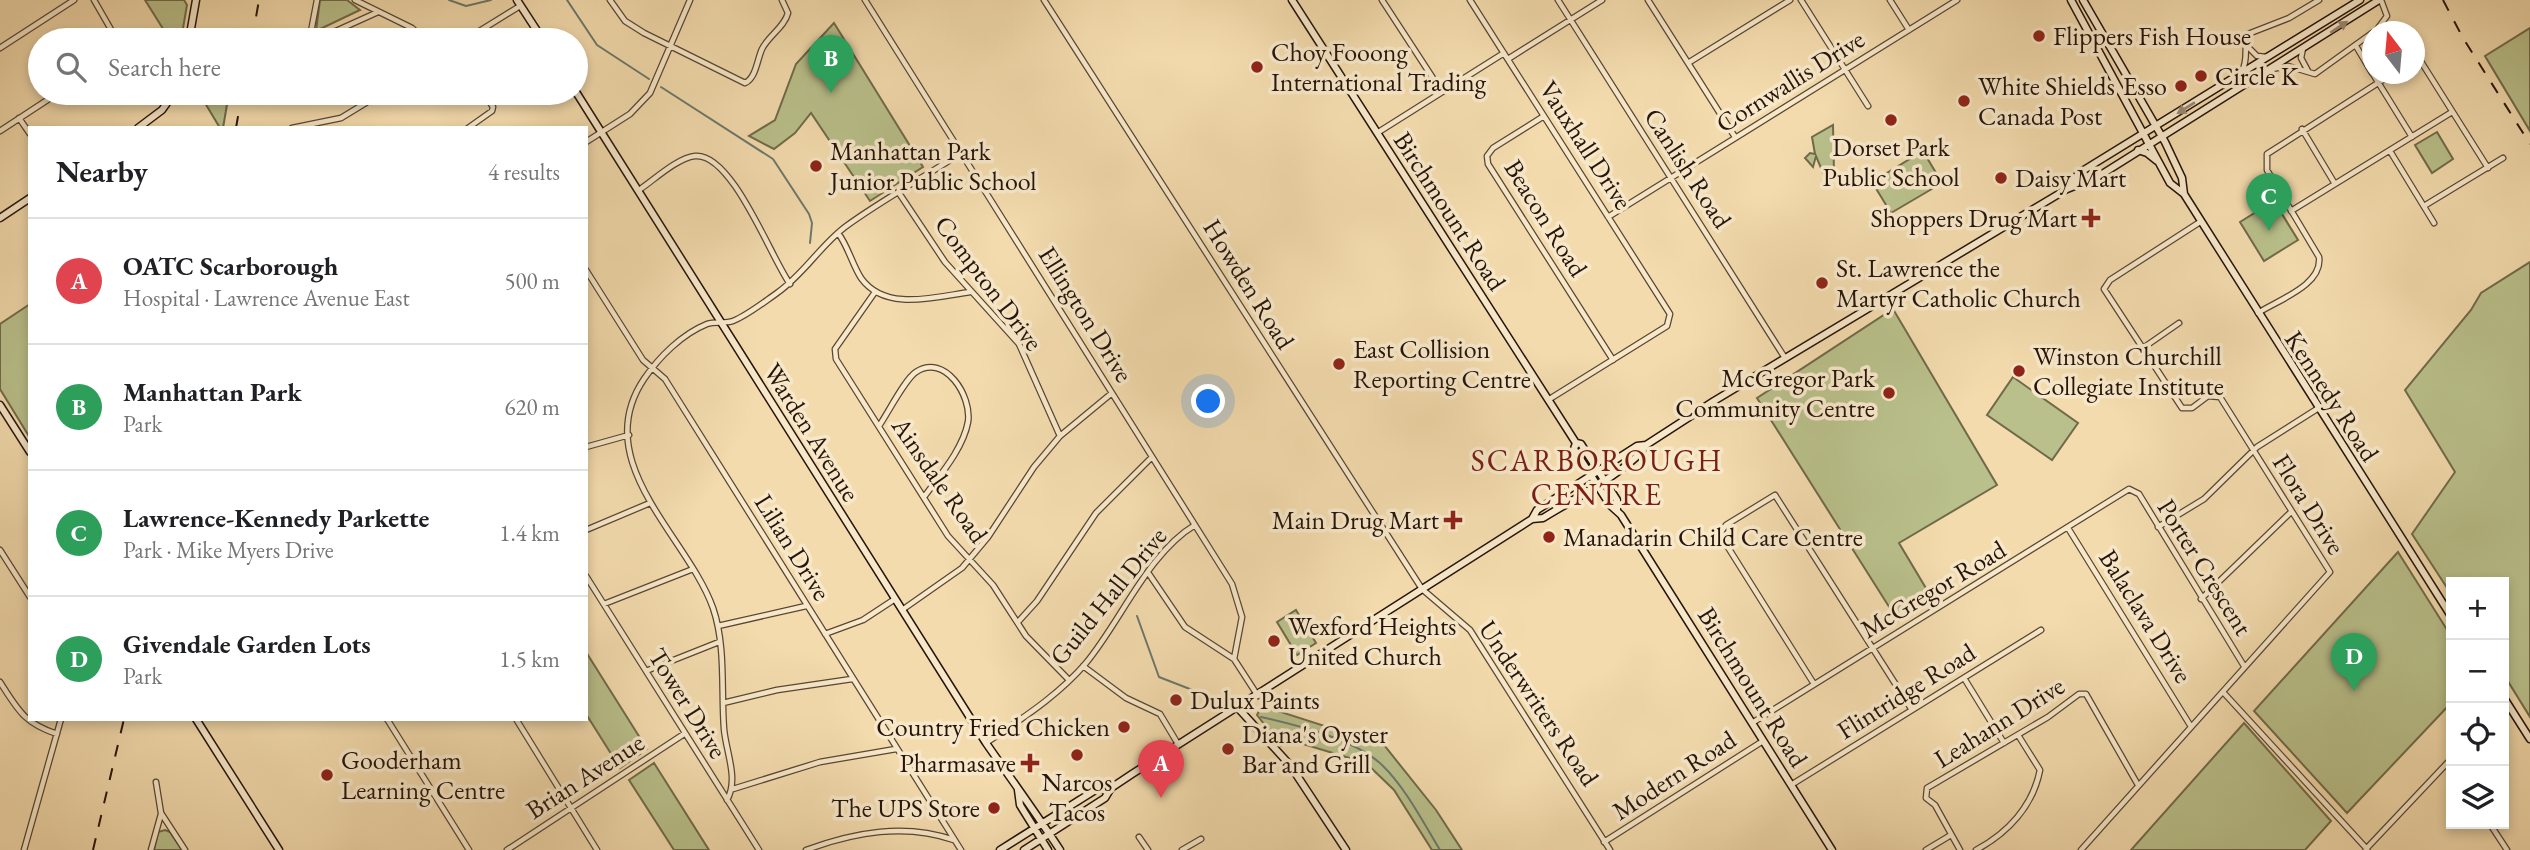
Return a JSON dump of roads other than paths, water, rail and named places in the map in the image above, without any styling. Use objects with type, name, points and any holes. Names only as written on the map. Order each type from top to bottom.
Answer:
[{"type":"main road","points":[[191,28],[196,0]]},
{"type":"main road","name":"Birchmount Road","points":[[1292,0],[1576,443],[1581,444],[1604,479],[1617,500],[1617,510]]},
{"type":"main road","name":"Kennedy Road","points":[[2071,0],[2170,183],[2184,194],[2317,409],[2446,608]]},
{"type":"main road","name":"Kennedy Road","points":[[2083,0],[2161,135],[2182,178],[2184,194]]},
{"type":"main road","points":[[2067,189],[2079,173],[2360,0]]},
{"type":"main road","points":[[1532,519],[1537,510],[1637,446],[1646,445],[1785,358],[2067,189],[2084,184],[2378,1]]},
{"type":"main road","points":[[519,3],[535,28]]},
{"type":"main road","points":[[140,126],[166,105]]},
{"type":"main road","name":"Warden Avenue","points":[[584,105],[986,743],[1044,822],[1060,850]]},
{"type":"main road","points":[[2138,150],[2160,163]]},
{"type":"main road","points":[[0,218],[28,199]]},
{"type":"main road","points":[[0,405],[28,449]]},
{"type":"main road","name":"Birchmount Road","points":[[1576,443],[1574,449],[1590,476],[1610,506],[1617,510],[1832,850]]},
{"type":"main road","points":[[1024,850],[1105,798],[1111,788],[1178,744],[1258,696],[1532,519],[1543,518],[1641,455],[1646,445]]},
{"type":"main road","points":[[2506,703],[2530,739]]},
{"type":"main road","points":[[1238,708],[1290,765],[1346,850]]},
{"type":"main road","points":[[197,721],[279,850]]},
{"type":"main road","points":[[1000,850],[1097,789],[1111,788]]},
{"type":"main road","name":"Warden Avenue","points":[[1018,790],[1020,805],[1048,850]]},
{"type":"street","points":[[31,28],[74,0]]},
{"type":"street","points":[[94,0],[110,28]]},
{"type":"street","points":[[310,28],[317,0]]},
{"type":"street","points":[[355,0],[412,28]]},
{"type":"street","points":[[610,0],[625,21],[741,82],[749,82],[768,39],[786,21],[788,13],[782,0]]},
{"type":"street","points":[[588,141],[630,114],[650,93],[690,0]]},
{"type":"street","name":"Ellington Drive","points":[[865,0],[1238,597],[1242,617],[1234,659]]},
{"type":"street","name":"Howden Road","points":[[1044,0],[1422,589]]},
{"type":"street","points":[[1382,0],[1441,92]]},
{"type":"street","name":"Vauxhall Drive","points":[[1470,0],[1669,311],[1667,326],[1613,360]]},
{"type":"street","name":"Canlish Road","points":[[1558,0],[1785,358]]},
{"type":"street","points":[[1507,59],[1602,0]]},
{"type":"street","points":[[1648,0],[1735,137]]},
{"type":"street","points":[[1688,63],[1790,0]]},
{"type":"street","points":[[1801,0],[1868,106]]},
{"type":"street","points":[[1890,0],[1909,30]]},
{"type":"street","name":"Cornwallis Drive","points":[[1608,217],[1957,0]]},
{"type":"street","points":[[2241,74],[2247,62],[2245,40],[2254,30],[2289,18],[2319,0]]},
{"type":"street","points":[[2378,1],[2387,16],[2383,21]]},
{"type":"street","points":[[483,28],[519,3]]},
{"type":"street","points":[[343,28],[378,12]]},
{"type":"street","points":[[0,48],[28,30]]},
{"type":"street","points":[[2245,40],[2252,53],[2267,57]]},
{"type":"street","points":[[2268,71],[2288,66],[2311,74],[2318,73],[2362,41]]},
{"type":"street","points":[[2356,46],[2362,56]]},
{"type":"street","points":[[2303,48],[2302,63],[2311,74]]},
{"type":"street","points":[[1377,133],[1504,53]]},
{"type":"street","points":[[2425,68],[2488,168]]},
{"type":"street","points":[[2257,313],[2319,272],[2319,257],[2272,181],[2266,159],[2271,149],[2375,84]]},
{"type":"street","points":[[2379,84],[2412,137]]},
{"type":"street","points":[[0,131],[39,105]]},
{"type":"street","points":[[307,126],[341,118],[362,105]]},
{"type":"street","points":[[471,126],[492,111],[492,105]]},
{"type":"street","points":[[2291,211],[2452,112]]},
{"type":"street","name":"Beacon Road","points":[[1544,116],[1493,148],[1487,156],[1488,164],[1613,360]]},
{"type":"street","points":[[19,118],[28,131]]},
{"type":"street","points":[[2302,129],[2335,184]]},
{"type":"street","points":[[2390,151],[2434,223]]},
{"type":"street","points":[[727,800],[733,789],[723,704],[718,626],[710,600],[650,503],[635,472],[629,435],[634,403],[641,383],[652,368],[685,337],[710,323],[732,322],[790,284],[838,233],[961,153]]},
{"type":"street","points":[[639,190],[687,158],[696,156],[710,161],[728,177],[790,284]]},
{"type":"street","points":[[2424,206],[2503,158]]},
{"type":"street","name":"Compton Drive","points":[[899,193],[935,248],[970,292],[993,313],[1018,344],[1060,436]]},
{"type":"street","name":"Flora Drive","points":[[2085,849],[2190,725],[2329,574],[2328,565],[2291,513],[2220,397],[2208,396],[2192,408],[2182,408],[2108,295],[2105,285],[2200,222]]},
{"type":"street","points":[[838,233],[862,279],[875,292],[901,300],[970,292]]},
{"type":"street","name":"Lilian Drive","points":[[588,273],[643,360],[665,379],[961,850]]},
{"type":"street","name":"Ainsdale Road","points":[[875,292],[834,354],[948,536],[993,584],[1026,636],[1068,679]]},
{"type":"street","points":[[2143,348],[2179,323]]},
{"type":"street","points":[[1548,400],[1613,360]]},
{"type":"street","points":[[879,426],[915,372],[928,368],[938,369],[956,381],[966,404],[967,426],[956,449],[924,497]]},
{"type":"street","points":[[902,610],[944,583],[970,559],[988,537],[1034,467],[1060,436],[1112,393]]},
{"type":"street","points":[[2158,527],[2204,499],[2253,451],[2317,409]]},
{"type":"street","points":[[0,421],[7,416]]},
{"type":"street","points":[[588,446],[629,435]]},
{"type":"street","points":[[1018,622],[1037,601],[1096,513],[1152,457]]},
{"type":"street","name":"Porter Crescent","points":[[2134,489],[2244,666]]},
{"type":"street","name":"McGregor Road","points":[[1752,723],[2126,491],[2134,489]]},
{"type":"street","points":[[1814,684],[1724,541],[1721,532],[1726,525],[1758,504],[1777,497],[1912,710]]},
{"type":"street","points":[[588,529],[650,503]]},
{"type":"street","points":[[2201,599],[2291,513]]},
{"type":"street","name":"Guild Hall Drive","points":[[986,743],[1044,703],[1083,666],[1171,545],[1195,525]]},
{"type":"street","name":"Balaclava Drive","points":[[2068,528],[2190,725]]},
{"type":"street","points":[[0,550],[28,594]]},
{"type":"street","points":[[604,604],[693,569]]},
{"type":"street","points":[[1149,574],[1185,627],[1234,659],[1258,696]]},
{"type":"street","name":"Tower Drive","points":[[588,579],[759,850]]},
{"type":"street","name":"Underwriters Road","points":[[1422,589],[1470,630],[1610,850]]},
{"type":"street","points":[[825,634],[863,620],[895,599]]},
{"type":"street","points":[[718,626],[806,606]]},
{"type":"street","name":"Flintridge Road","points":[[1791,785],[2041,630]]},
{"type":"street","points":[[646,671],[719,642]]},
{"type":"street","points":[[1083,666],[1126,698],[1160,714],[1178,744]]},
{"type":"street","points":[[723,704],[776,690],[852,678]]},
{"type":"street","points":[[1964,678],[2004,743]]},
{"type":"street","points":[[0,682],[28,721]]},
{"type":"street","points":[[2222,692],[2366,849],[2446,766]]},
{"type":"street","name":"Leahann Drive","points":[[1951,835],[1924,792],[2079,694],[2086,694],[2138,785]]},
{"type":"street","points":[[28,721],[34,726],[57,734]]},
{"type":"street","points":[[24,850],[60,721]]},
{"type":"street","points":[[388,721],[469,850]]},
{"type":"street","points":[[517,721],[597,850]]},
{"type":"street","name":"Brian Avenue","points":[[506,850],[684,734]]},
{"type":"street","points":[[1976,850],[1994,840],[2010,825],[2037,788],[2040,770],[2018,735]]},
{"type":"street","name":"Modern Road","points":[[1604,842],[1763,741]]},
{"type":"street","points":[[733,789],[820,762],[896,749]]},
{"type":"street","points":[[156,782],[161,813],[185,850]]},
{"type":"street","points":[[151,850],[161,813]]},
{"type":"street","points":[[2493,829],[2507,850]]},
{"type":"street","points":[[806,850],[831,841],[889,830],[925,832],[954,840]]},
{"type":"street","points":[[1926,850],[1951,835],[1960,850]]},
{"type":"street","points":[[1139,837],[1148,850]]},
{"type":"street","points":[[1182,850],[1201,839]]},
{"type":"waterway","points":[[449,0],[466,6],[491,0]]},
{"type":"waterway","points":[[567,0],[586,28]]},
{"type":"waterway","points":[[588,32],[597,45],[649,79]]},
{"type":"waterway","points":[[661,87],[773,159],[809,214],[812,223],[810,243]]},
{"type":"waterway","points":[[1137,616],[1159,677],[1195,691]]},
{"type":"waterway","points":[[1261,717],[1341,740],[1370,756],[1382,765],[1398,784],[1440,850]]},
{"type":"railway","points":[[254,28],[259,0]]},
{"type":"railway","points":[[2443,0],[2463,38],[2530,144]]},
{"type":"railway","points":[[236,126],[240,105]]},
{"type":"railway","points":[[93,850],[124,721]]},
{"type":"place","name":"Flippers Fish House","points":[[2039,36]]},
{"type":"place","name":"Choy Fooong International Trading","points":[[1257,67]]},
{"type":"place","name":"Circle K","points":[[2201,76]]},
{"type":"place","name":"Esso","points":[[2181,86]]},
{"type":"place","name":"Manhattan Park","points":[[831,93]]},
{"type":"place","name":"White Shields Canada Post","points":[[1964,101]]},
{"type":"place","name":"Dorset Park Public School","points":[[1891,120]]},
{"type":"place","name":"Manhattan Park Junior Public School","points":[[816,166]]},
{"type":"place","name":"Daisy Mart","points":[[2001,178]]},
{"type":"place","name":"Shoppers Drug Mart","points":[[2091,218]]},
{"type":"place","name":"Lawrence-Kennedy Parkette","points":[[2269,231]]},
{"type":"place","name":"St. Lawrence the Martyr Catholic Church","points":[[1822,283]]},
{"type":"place","name":"East Collision Reporting Centre","points":[[1339,364]]},
{"type":"place","name":"Winston Churchill Collegiate Institute","points":[[2019,371]]},
{"type":"place","name":"McGregor Park Community Centre","points":[[1889,393]]},
{"type":"place","name":"Main Drug Mart","points":[[1453,520]]},
{"type":"place","name":"Manadarin Child Care Centre","points":[[1549,537]]},
{"type":"place","name":"Wexford Heights United Church","points":[[1274,641]]},
{"type":"place","name":"Givendale Garden Lots","points":[[2354,691]]},
{"type":"place","name":"Dulux Paints","points":[[1176,700]]},
{"type":"place","name":"Country Fried Chicken","points":[[1124,727]]},
{"type":"place","name":"Diana's Oyster Bar and Grill","points":[[1228,749]]},
{"type":"place","name":"Narcos Tacos","points":[[1077,755]]},
{"type":"place","name":"Pharmasave","points":[[1030,763]]},
{"type":"place","name":"Gooderham Learning Centre","points":[[327,775]]},
{"type":"place","name":"OATC Scarborough","points":[[1161,798]]},
{"type":"place","name":"The UPS Store","points":[[994,808]]},
{"type":"district","name":"SCARBOROUGH CENTRE","points":[[1597,477]]}]
